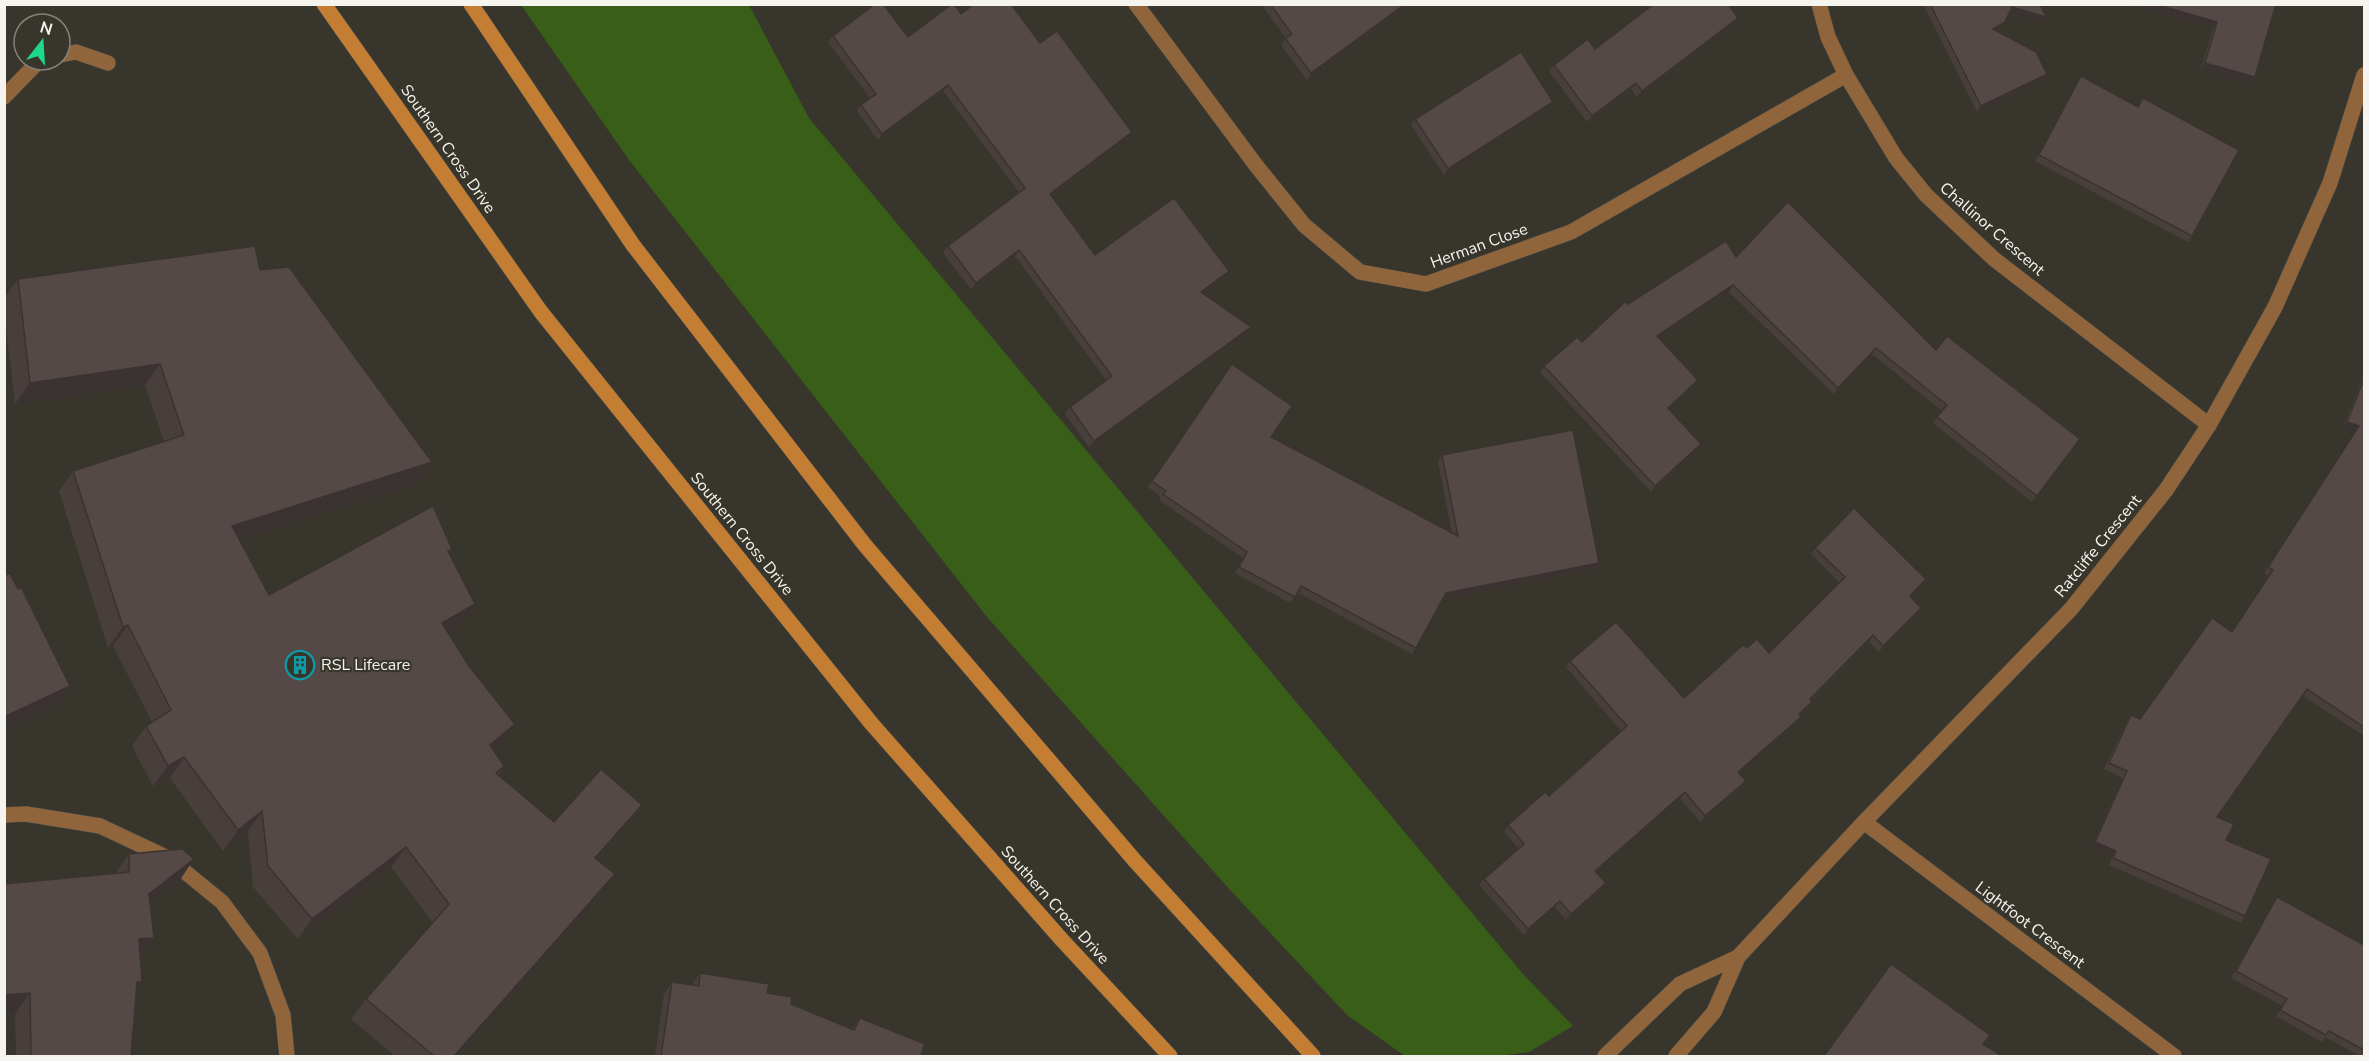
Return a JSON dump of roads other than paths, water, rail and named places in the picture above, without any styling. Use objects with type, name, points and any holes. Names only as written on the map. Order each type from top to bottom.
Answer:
[{"type":"main road","name":"Southern Cross Drive","points":[[324,4],[541,312],[856,705],[1062,940],[1170,1056]]},
{"type":"main road","points":[[471,4],[633,245],[864,544],[1136,862],[1313,1056]]},
{"type":"street","name":"Herman Close","points":[[1136,4],[1255,164],[1304,225],[1360,272],[1426,284],[1571,232],[1846,75]]},
{"type":"street","name":"Challinor Crescent","points":[[1819,4],[1828,37],[1846,75],[1896,158],[1926,195],[1994,259],[2209,425]]},
{"type":"street","points":[[72,53],[76,52],[108,63]]},
{"type":"street","points":[[4,97],[28,72]]},
{"type":"street","name":"Ratcliffe Crescent","points":[[1676,1056],[1714,1012],[1738,957],[1864,822],[2071,609],[2166,490],[2209,425],[2275,307],[2330,183],[2364,75]]},
{"type":"street","points":[[4,815],[26,814],[100,826],[168,858],[222,902],[260,953],[283,1015],[287,1056]]},
{"type":"street","name":"Lightfoot Crescent","points":[[1864,822],[2174,1056]]},
{"type":"street","name":"Ratcliffe Crescent","points":[[1605,1056],[1680,984],[1738,957]]},
{"type":"place","name":"RSL Lifecare","points":[[300,665]]}]
